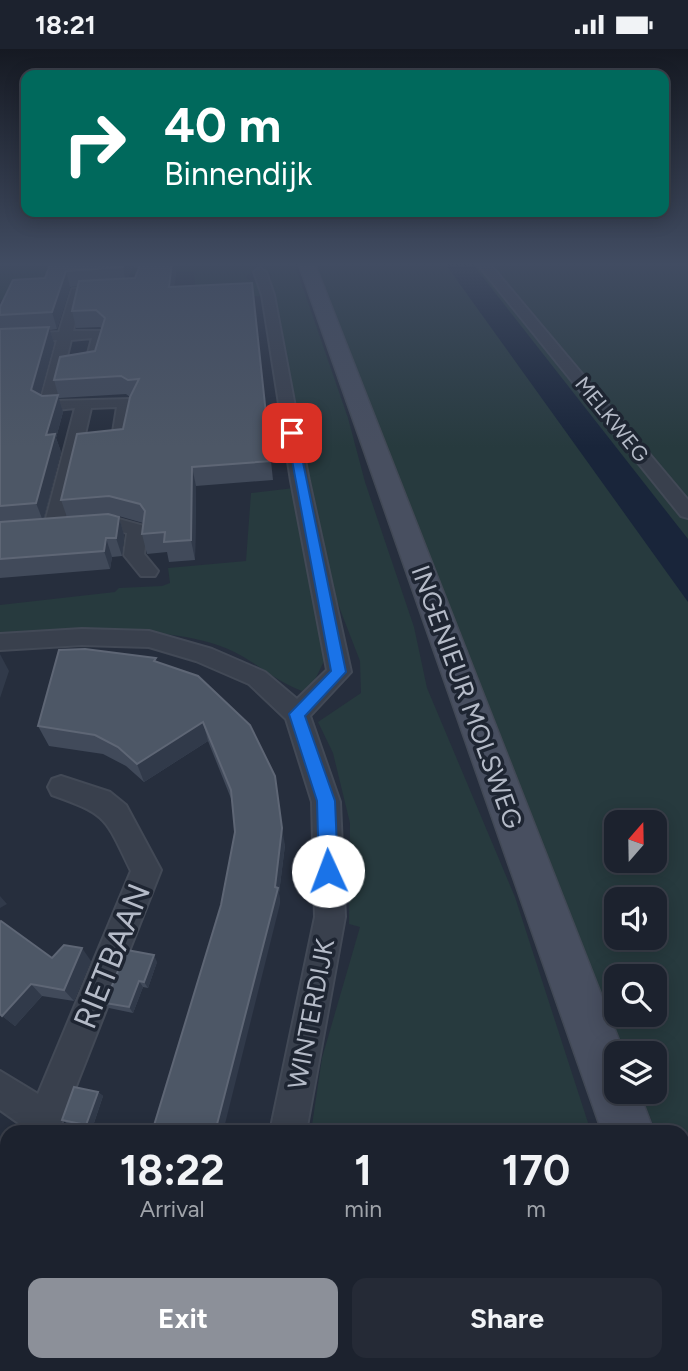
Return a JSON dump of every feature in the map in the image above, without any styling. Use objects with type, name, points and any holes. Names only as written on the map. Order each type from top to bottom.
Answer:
[{"type":"main road","name":"INGENIEUR MOLSWEG","points":[[329,324],[625,1125]]},
{"type":"street","points":[[67,324],[47,406],[126,402],[120,442],[73,447]]},
{"type":"street","points":[[273,324],[300,481],[339,672],[297,714]]},
{"type":"street","name":"MELKWEG","points":[[533,324],[688,512]]},
{"type":"street","points":[[0,339],[100,334],[92,365],[56,367]]},
{"type":"street","points":[[83,403],[73,447],[47,530],[115,524],[137,530],[134,555],[148,571]]},
{"type":"street","name":"WINTERDIJK","points":[[0,642],[82,637],[149,639],[204,655],[257,678],[297,714],[326,801],[330,917],[289,1125]]},
{"type":"street","name":"RIETBAAN","points":[[43,1125],[146,870],[116,813],[100,800],[61,787]]},
{"type":"street","name":"RIETBAAN","points":[[0,1089],[42,1125]]},
{"type":"green space","points":[[279,324],[315,324],[414,627],[427,688],[515,897],[589,1125],[312,1125],[322,1058],[360,927],[349,924],[350,823],[333,753],[318,722],[361,693],[360,661],[326,573]]},
{"type":"green space","points":[[337,324],[688,324],[688,1125],[653,1125],[645,1104],[667,1104],[667,1041],[619,1041],[614,1027],[667,1027],[667,964],[604,964],[604,1002]]},
{"type":"green space","points":[[294,488],[324,661],[314,682],[302,691],[228,649],[204,641],[116,631],[0,635],[0,605],[115,592],[119,588],[162,586],[170,583],[168,568],[246,561],[251,493]]},
{"type":"water","points":[[488,324],[519,324],[688,539],[688,602]]},
{"type":"building","points":[[103,324],[256,324],[271,461],[192,467],[191,540],[164,542],[165,532],[142,534],[145,511],[140,504],[109,496],[61,500],[77,434],[123,429],[130,397],[139,379],[128,380],[121,376],[54,380],[60,357],[95,351]]},
{"type":"building","points":[[49,327],[31,390],[42,396],[58,395],[46,435],[55,434],[36,503],[0,506],[0,329]]},
{"type":"building","points":[[108,514],[119,517],[116,538],[106,538],[104,551],[0,559],[0,522]]},
{"type":"building","points":[[85,649],[156,658],[154,661],[198,676],[250,725],[275,776],[282,828],[275,887],[278,888],[217,1125],[154,1125],[221,905],[235,832],[231,790],[203,722],[137,764],[118,747],[95,735],[38,726],[59,650]]},
{"type":"building","points":[[1,921],[52,958],[64,945],[82,948],[64,990],[31,984],[2,1016],[0,1014]]},
{"type":"building","points":[[127,950],[154,955],[144,982],[139,981],[129,1007],[105,1003],[122,961]]},
{"type":"building","points":[[74,1087],[98,1092],[86,1125],[62,1120]]},
{"type":"route","points":[[292,433],[339,672],[297,714],[326,801],[328,871]]}]
